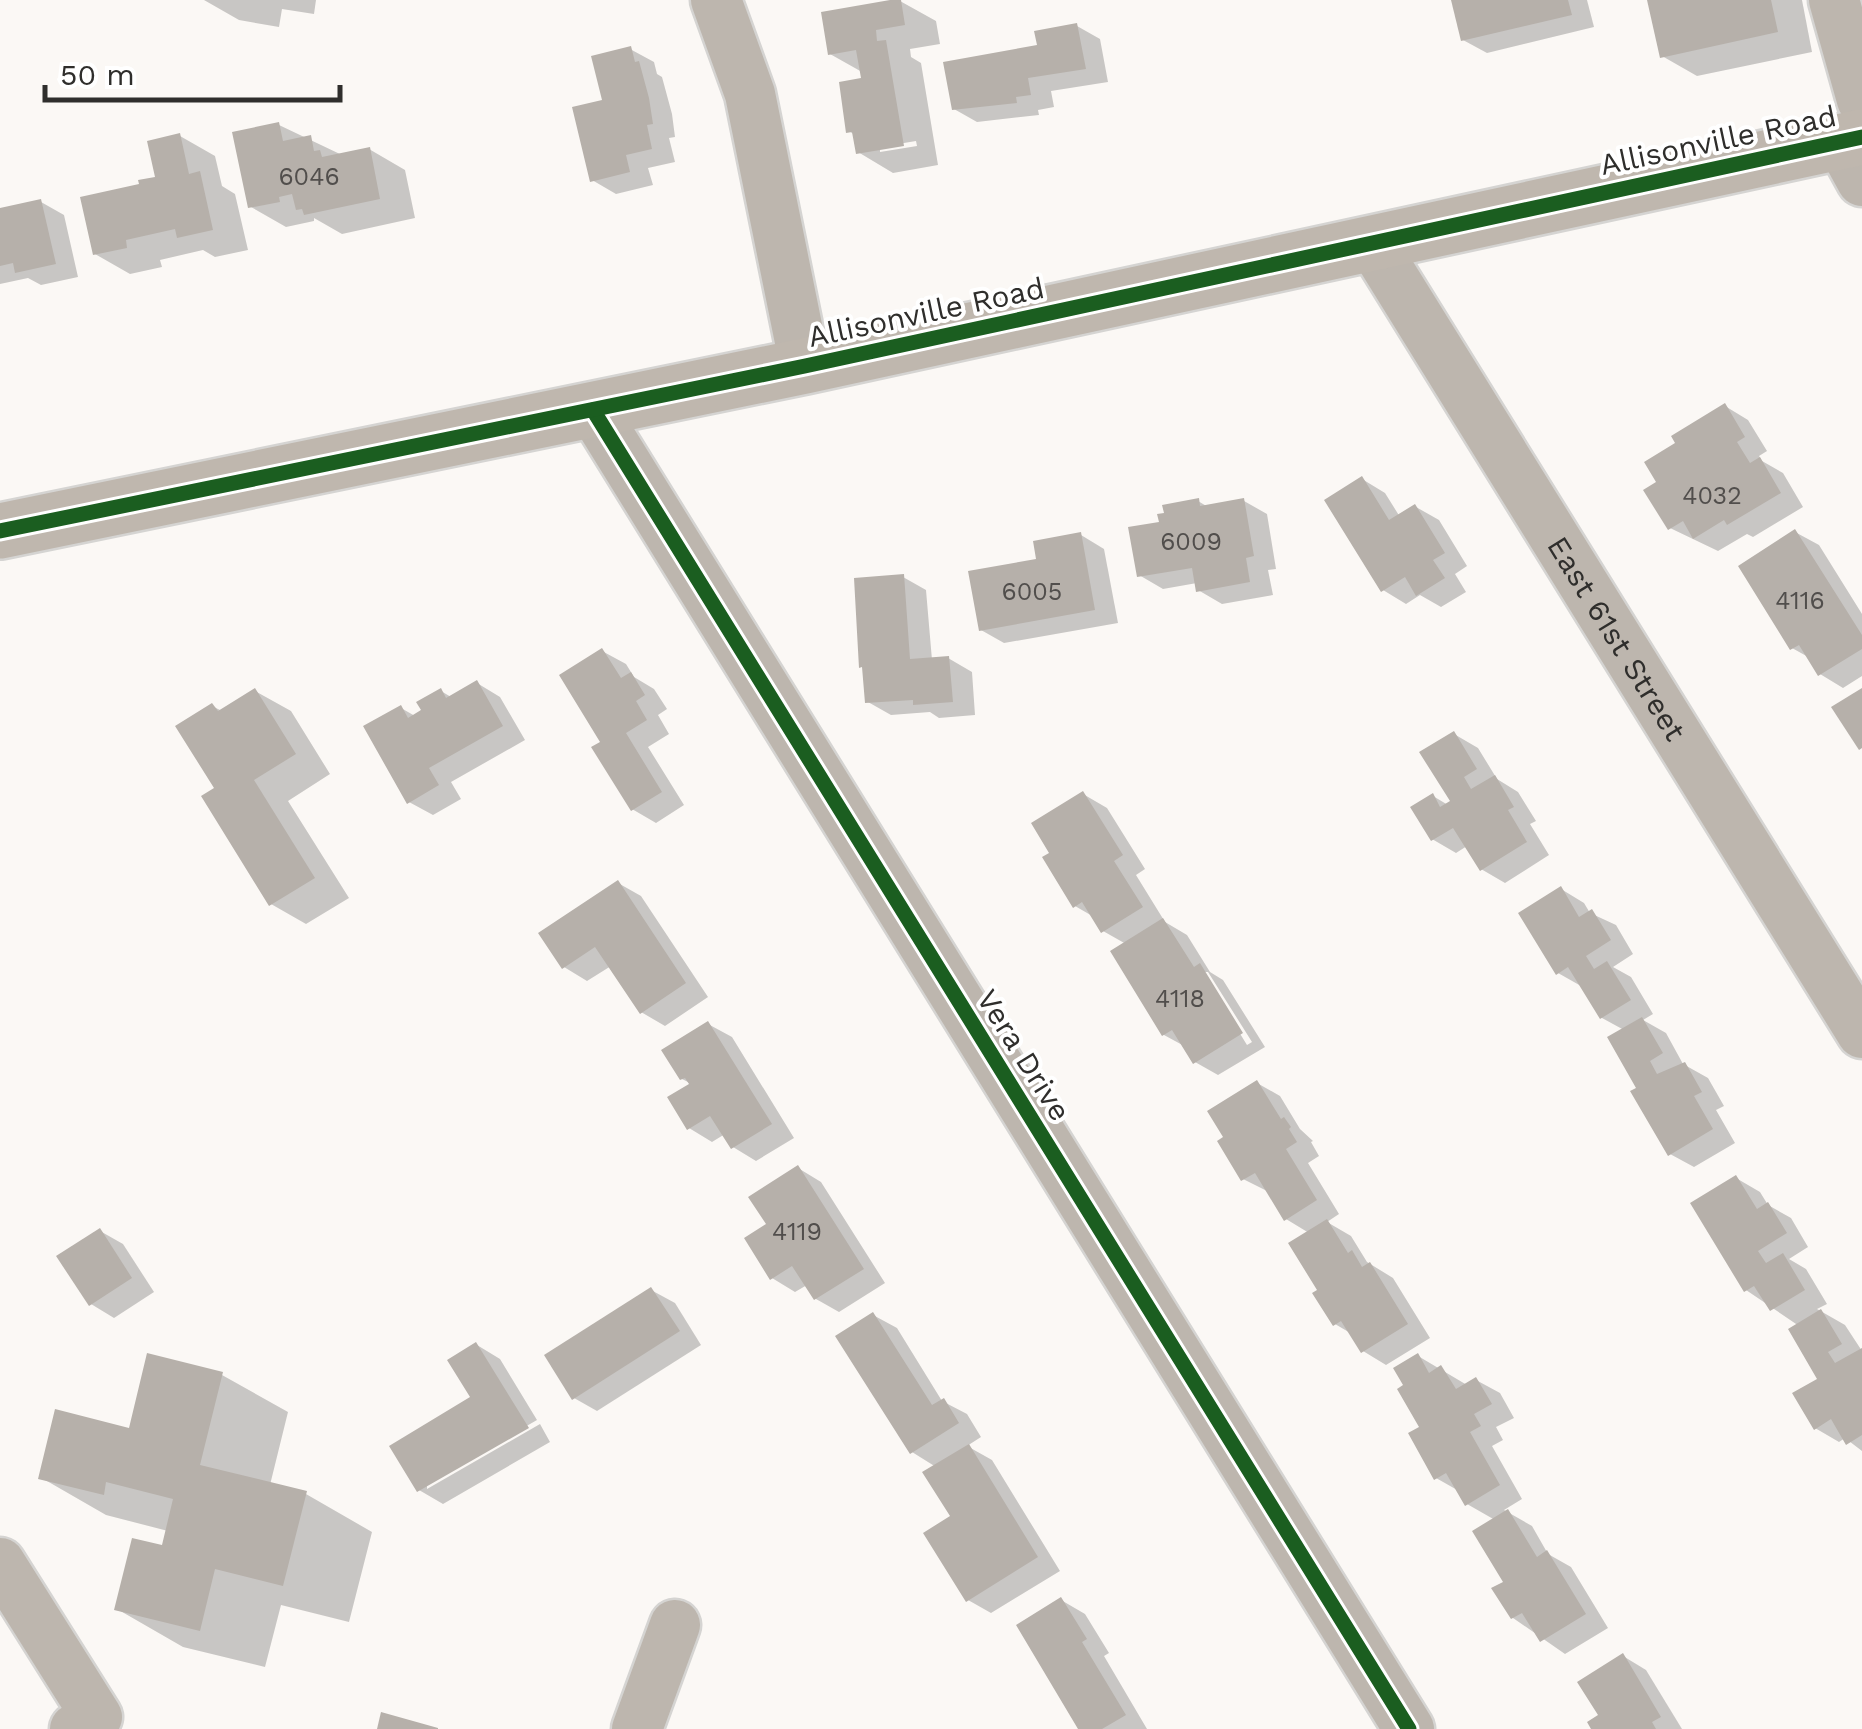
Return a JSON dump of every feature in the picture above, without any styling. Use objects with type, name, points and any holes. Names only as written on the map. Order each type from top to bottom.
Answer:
[{"type":"main road","name":"Allisonville Road","points":[[0,531],[805,366],[1856,140]]},
{"type":"street","points":[[716,0],[750,94],[805,366]]},
{"type":"street","points":[[1834,0],[1856,140]]},
{"type":"street","name":"East 61st Street","points":[[1372,243],[1862,1033]]},
{"type":"street","name":"Vera Drive","points":[[593,410],[1409,1729]]},
{"type":"street","points":[[0,1564],[97,1717],[75,1729]]},
{"type":"street","points":[[638,1729],[676,1625]]},
{"type":"building","points":[[901,0],[905,25],[876,30],[877,41],[886,40],[904,146],[856,154],[852,132],[846,133],[839,82],[861,78],[856,50],[828,55],[821,12]]},
{"type":"building","points":[[1451,0],[1568,0],[1572,15],[1461,41]]},
{"type":"building","points":[[1647,0],[1771,0],[1778,32],[1660,58]]},
{"type":"building","points":[[1077,23],[1086,69],[1028,78],[1031,95],[1016,97],[1017,103],[952,110],[943,62],[1037,45],[1034,31]]},
{"type":"building","points":[[631,46],[649,98],[653,124],[647,125],[652,149],[626,155],[630,172],[590,182],[572,107],[602,100],[591,56]]},
{"type":"building","points":[[279,122],[283,141],[311,135],[314,151],[320,150],[322,157],[370,147],[380,199],[304,215],[302,209],[296,210],[292,194],[279,197],[280,202],[248,208],[232,132]]},
{"type":"building","points":[[180,133],[189,174],[200,171],[213,230],[177,238],[175,229],[126,240],[127,248],[93,255],[80,197],[155,177],[147,141]]},
{"type":"building","points":[[41,199],[56,264],[15,273],[13,263],[0,266],[0,208]]},
{"type":"building","points":[[1725,403],[1745,437],[1737,442],[1750,463],[1760,457],[1781,493],[1727,525],[1724,520],[1693,539],[1683,521],[1668,530],[1643,490],[1656,482],[1644,462],[1675,443],[1671,436]]},
{"type":"building","points":[[1362,476],[1389,520],[1415,504],[1445,553],[1433,560],[1445,578],[1416,596],[1405,577],[1381,592],[1324,500]]},
{"type":"building","points":[[1199,498],[1200,506],[1244,498],[1254,556],[1246,558],[1250,582],[1196,592],[1192,568],[1137,577],[1128,527],[1159,522],[1157,514],[1164,513],[1162,505]]},
{"type":"building","points":[[1795,529],[1862,635],[1862,649],[1818,676],[1799,645],[1790,650],[1738,566]]},
{"type":"building","points":[[1081,532],[1095,610],[979,631],[968,571],[1036,559],[1033,541]]},
{"type":"building","points":[[904,574],[910,659],[949,656],[953,702],[865,703],[854,578]]},
{"type":"building","points":[[602,648],[621,678],[631,672],[645,695],[636,701],[647,720],[626,733],[662,792],[631,811],[591,747],[600,742],[559,675]]},
{"type":"building","points":[[477,680],[503,726],[429,768],[439,785],[407,804],[363,726],[401,705],[408,718],[421,710],[416,702],[441,688],[446,698]]},
{"type":"building","points":[[255,688],[296,754],[254,780],[315,878],[269,906],[201,796],[214,788],[175,726],[212,703],[218,711]]},
{"type":"building","points":[[1862,688],[1862,748],[1859,750],[1831,707]]},
{"type":"building","points":[[1454,731],[1477,769],[1464,777],[1471,789],[1495,775],[1514,807],[1508,810],[1527,842],[1480,871],[1453,828],[1431,841],[1410,807],[1433,793],[1440,807],[1450,801],[1419,752]]},
{"type":"building","points":[[1083,791],[1123,855],[1114,861],[1143,907],[1101,933],[1082,902],[1073,908],[1042,857],[1049,853],[1031,823]]},
{"type":"building","points":[[618,880],[686,983],[640,1014],[595,947],[562,969],[538,933]]},
{"type":"building","points":[[1561,886],[1579,917],[1592,909],[1611,940],[1586,956],[1594,969],[1607,961],[1631,1000],[1600,1019],[1568,967],[1556,975],[1518,913]]},
{"type":"building","points":[[1163,918],[1194,967],[1200,963],[1243,1033],[1193,1064],[1172,1030],[1162,1036],[1110,951]]},
{"type":"building","points":[[1642,1017],[1663,1053],[1650,1061],[1657,1074],[1685,1062],[1702,1092],[1694,1096],[1713,1129],[1668,1156],[1630,1091],[1636,1088],[1607,1037]]},
{"type":"building","points":[[708,1021],[772,1124],[731,1149],[710,1116],[687,1130],[667,1097],[689,1084],[685,1078],[680,1080],[661,1050]]},
{"type":"building","points":[[1257,1080],[1281,1119],[1284,1117],[1291,1127],[1297,1142],[1286,1149],[1317,1200],[1284,1221],[1255,1173],[1241,1181],[1217,1141],[1223,1137],[1207,1111]]},
{"type":"building","points":[[798,1165],[864,1269],[814,1300],[792,1266],[770,1280],[744,1238],[766,1224],[748,1197]]},
{"type":"building","points":[[1736,1175],[1757,1209],[1768,1202],[1787,1233],[1758,1251],[1766,1263],[1783,1253],[1805,1290],[1770,1311],[1754,1286],[1744,1292],[1690,1203]]},
{"type":"building","points":[[1327,1219],[1348,1253],[1352,1250],[1362,1267],[1370,1262],[1408,1324],[1361,1353],[1341,1321],[1333,1326],[1312,1293],[1317,1290],[1288,1243]]},
{"type":"building","points":[[100,1228],[132,1278],[89,1306],[56,1256]]},
{"type":"building","points":[[651,1287],[680,1331],[572,1400],[544,1355]]},
{"type":"building","points":[[1821,1309],[1842,1344],[1828,1352],[1835,1363],[1862,1348],[1862,1435],[1846,1445],[1831,1419],[1814,1430],[1792,1393],[1817,1379],[1788,1329]]},
{"type":"building","points":[[873,1312],[932,1405],[944,1398],[959,1423],[910,1454],[835,1336]]},
{"type":"building","points":[[476,1342],[529,1428],[417,1492],[389,1446],[470,1397],[447,1360]]},
{"type":"building","points":[[147,1353],[223,1372],[200,1465],[307,1491],[283,1586],[215,1569],[200,1631],[114,1610],[132,1538],[162,1545],[173,1499],[106,1482],[104,1495],[38,1479],[55,1409],[129,1428]]},
{"type":"building","points":[[1418,1353],[1429,1373],[1441,1365],[1456,1389],[1476,1377],[1492,1404],[1474,1414],[1481,1426],[1470,1432],[1500,1485],[1465,1506],[1446,1473],[1434,1480],[1408,1433],[1419,1427],[1397,1389],[1403,1385],[1393,1368]]},
{"type":"building","points":[[969,1444],[1038,1557],[966,1602],[923,1533],[950,1516],[922,1472]]},
{"type":"building","points":[[1508,1509],[1537,1557],[1547,1550],[1586,1614],[1540,1642],[1522,1613],[1511,1619],[1491,1588],[1503,1582],[1472,1531]]},
{"type":"building","points":[[1061,1597],[1087,1639],[1082,1642],[1126,1715],[1102,1729],[1078,1729],[1016,1625]]},
{"type":"building","points":[[1623,1653],[1661,1717],[1652,1722],[1656,1729],[1591,1729],[1587,1722],[1598,1715],[1577,1682]]},
{"type":"building","points":[[381,1712],[438,1728],[438,1729],[377,1729]]},
{"type":"cycle path","points":[[0,531],[805,366],[1862,137]]},
{"type":"cycle path","points":[[593,410],[1409,1729]]}]
